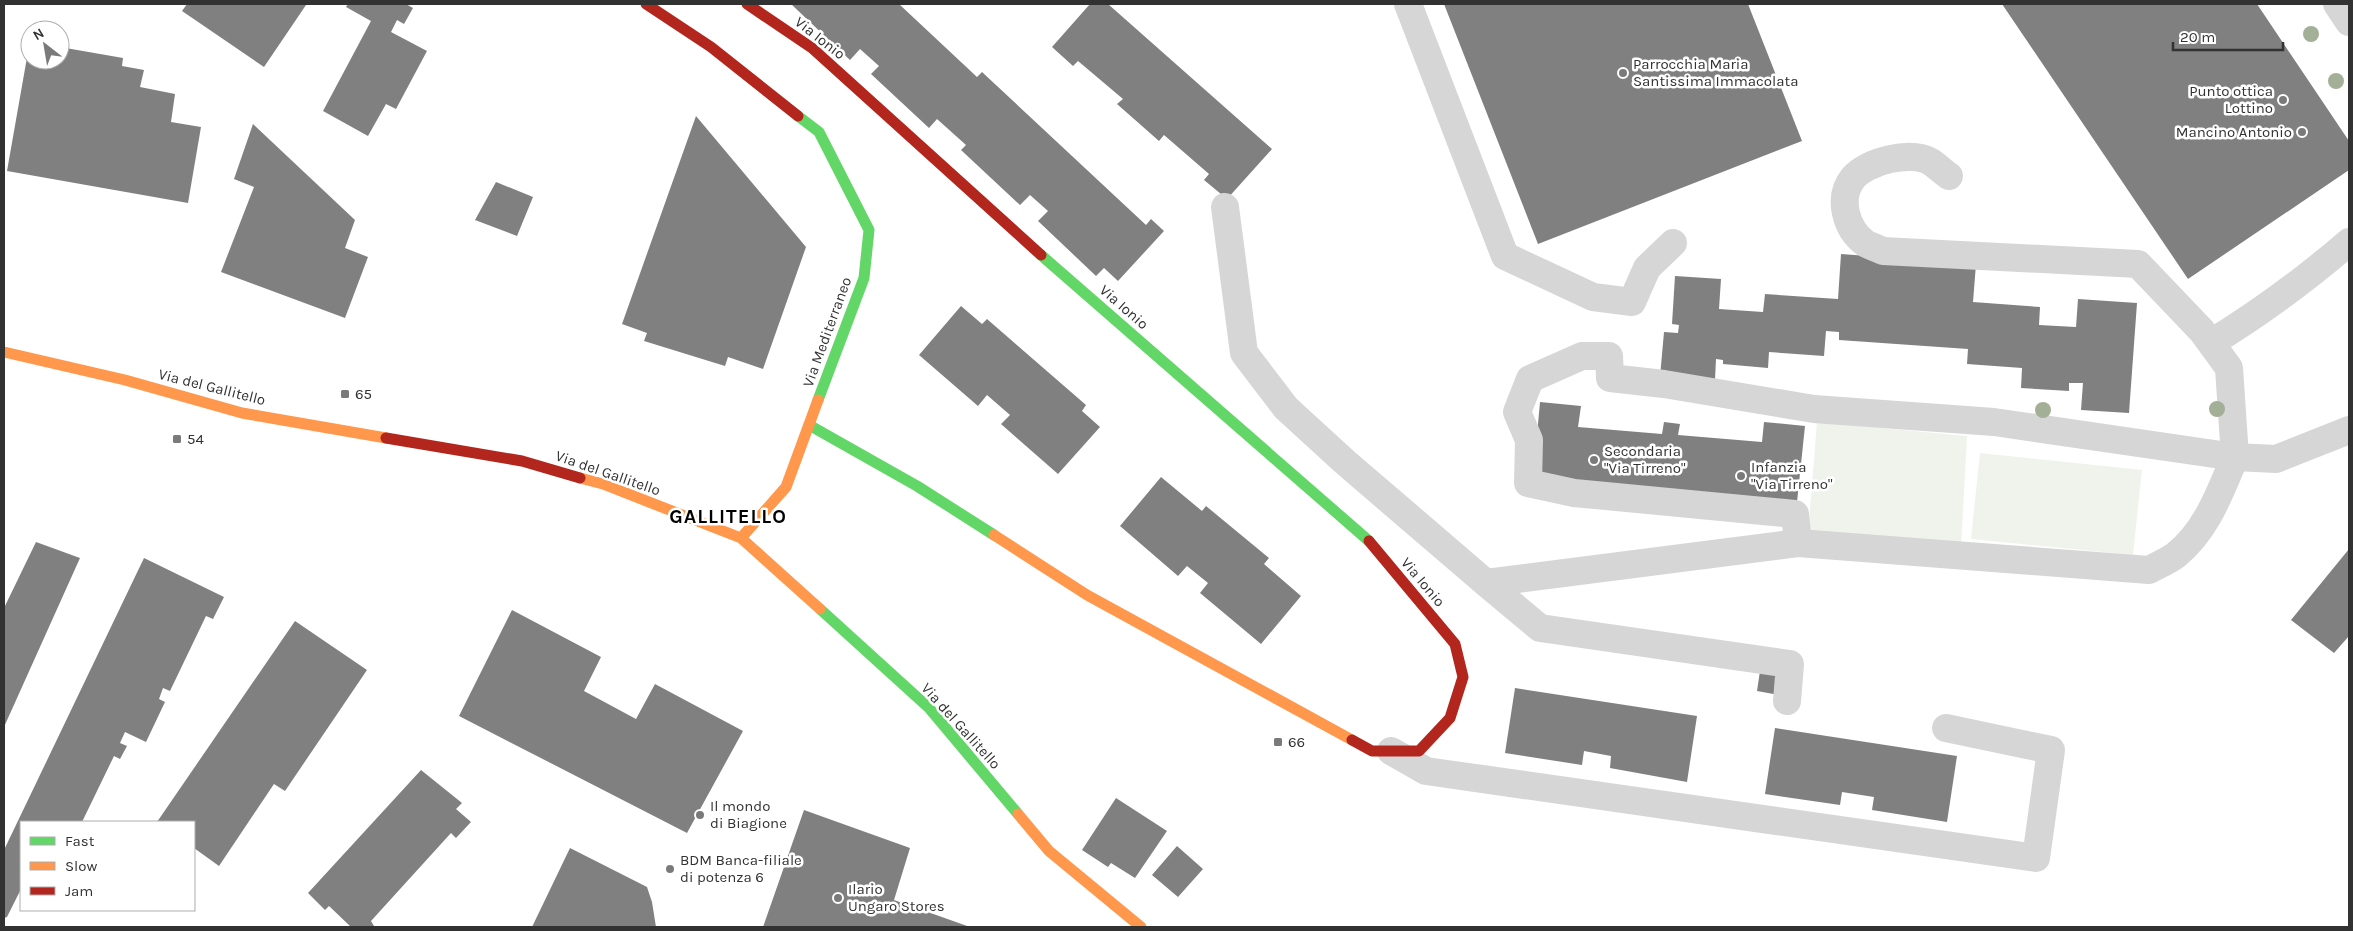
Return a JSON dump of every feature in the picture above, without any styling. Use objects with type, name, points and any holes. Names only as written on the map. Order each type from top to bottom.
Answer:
[{"type":"street","name":"Via Mediterraneo","points":[[646,4],[710,47],[819,132],[869,230],[864,278],[786,487],[741,538]]},
{"type":"street","name":"Via Ionio","points":[[747,4],[812,48],[1030,245],[1370,543],[1455,644],[1463,676],[1450,718],[1419,751],[1372,751],[1088,595],[917,486],[809,425]]},
{"type":"street","points":[[1408,4],[1505,256],[1593,296],[1632,302],[1647,268],[1673,243]]},
{"type":"street","points":[[2337,4],[2349,22]]},
{"type":"street","points":[[1486,583],[1798,543],[2149,570],[2175,556],[2196,535],[2212,511],[2235,457],[2229,368],[2202,331],[2138,264],[1883,251],[1865,242],[1852,227],[1846,214],[1844,195],[1853,178],[1876,163],[1903,156],[1929,161],[1948,176]]},
{"type":"street","points":[[1225,207],[1244,353],[1286,408],[1344,462],[1540,628],[1790,664],[1787,701]]},
{"type":"street","points":[[2211,343],[2249,320],[2316,271],[2349,242]]},
{"type":"street","name":"Via del Gallitello","points":[[4,352],[125,380],[242,413],[522,461],[603,484],[741,538],[928,708],[1049,851],[1141,927]]},
{"type":"street","points":[[1798,543],[1795,514],[1574,493],[1528,483],[1529,440],[1517,412],[1530,379],[1582,356],[1609,356],[1610,378],[1664,384],[1814,409],[1994,422],[2235,457],[2276,459],[2349,430]]},
{"type":"street","points":[[1391,751],[1426,771],[2036,858],[2051,750],[1946,728]]},
{"type":"shaded area","points":[[1817,422],[1967,436],[1961,548],[1808,535]]},
{"type":"shaded area","points":[[1980,453],[2142,470],[2133,555],[1971,539]]},
{"type":"building","points":[[187,4],[306,5],[264,67],[182,11]]},
{"type":"building","points":[[348,4],[406,4],[413,8],[404,24],[397,20],[391,32],[427,51],[396,109],[386,104],[368,136],[323,111],[371,21],[346,7]]},
{"type":"building","points":[[791,4],[899,4],[977,77],[982,72],[1146,225],[1151,219],[1164,231],[1118,281],[1104,268],[1096,276],[1038,221],[1048,211],[1030,195],[1020,205],[961,150],[966,145],[937,119],[929,128],[871,74],[879,66],[860,49],[850,60]]},
{"type":"building","points":[[1090,4],[1108,4],[1272,149],[1227,199],[1204,180],[1209,174],[1164,135],[1159,141],[1117,104],[1123,99],[1078,61],[1073,66],[1052,47]]},
{"type":"building","name":"Parrocchia Maria Santissima Immacolata","points":[[1444,4],[1748,4],[1802,141],[1538,244]]},
{"type":"building","points":[[2002,4],[2257,4],[2349,141],[2349,170],[2188,279]]},
{"type":"building","points":[[70,49],[123,58],[122,66],[144,70],[140,87],[175,94],[171,122],[201,127],[188,203],[7,171],[25,70],[70,70]]},
{"type":"building","points":[[696,116],[806,247],[763,369],[728,357],[725,366],[644,341],[647,333],[622,324]]},
{"type":"building","points":[[253,124],[355,220],[345,248],[368,257],[345,318],[221,272],[254,187],[234,179]]},
{"type":"building","points":[[496,182],[533,197],[517,236],[475,220]]},
{"type":"building","points":[[1841,254],[1976,264],[1973,302],[2040,307],[2039,325],[2076,327],[2078,299],[2137,303],[2129,413],[2081,410],[2083,383],[2069,383],[2069,391],[2021,388],[2022,368],[1967,364],[1968,349],[1839,340],[1839,332],[1826,331],[1824,356],[1769,352],[1768,368],[1723,364],[1723,360],[1716,359],[1715,380],[1660,377],[1664,332],[1678,333],[1679,325],[1672,324],[1675,276],[1721,279],[1719,309],[1763,312],[1765,294],[1838,299]]},
{"type":"building","points":[[961,306],[982,324],[987,319],[1086,405],[1082,411],[1100,427],[1058,474],[1001,424],[1010,415],[987,395],[978,406],[919,355]]},
{"type":"building","points":[[1540,402],[1581,406],[1578,427],[1662,434],[1664,422],[1680,424],[1678,435],[1762,442],[1764,422],[1805,426],[1797,502],[1533,479]]},
{"type":"building","points":[[1161,477],[1202,511],[1206,506],[1269,558],[1264,564],[1301,596],[1261,644],[1200,593],[1208,583],[1187,566],[1178,576],[1120,526]]},
{"type":"building","points":[[36,542],[80,558],[4,727],[4,608]]},
{"type":"building","points":[[2349,549],[2349,636],[2334,653],[2291,620]]},
{"type":"building","points":[[144,558],[224,597],[213,619],[206,616],[170,691],[163,688],[159,699],[165,702],[146,742],[125,732],[120,743],[127,746],[120,759],[114,756],[82,821],[20,821],[20,891],[7,917],[4,918],[4,850]]},
{"type":"building","points":[[512,610],[601,657],[584,691],[636,719],[655,684],[743,731],[687,833],[459,716]]},
{"type":"building","points":[[295,621],[367,670],[285,791],[274,784],[219,866],[195,849],[195,821],[158,821]]},
{"type":"building","points":[[1760,671],[1782,676],[1779,695],[1757,691]]},
{"type":"building","points":[[1515,688],[1697,716],[1687,782],[1610,768],[1611,756],[1584,751],[1582,765],[1505,753]]},
{"type":"building","points":[[1775,728],[1957,756],[1947,822],[1872,810],[1874,797],[1842,792],[1840,805],[1765,794]]},
{"type":"building","points":[[421,770],[462,803],[456,809],[471,822],[456,838],[451,833],[371,921],[373,927],[351,927],[329,906],[325,910],[308,893]]},
{"type":"building","points":[[1116,798],[1167,831],[1135,878],[1111,863],[1108,867],[1082,850]]},
{"type":"building","points":[[804,810],[910,848],[894,900],[970,927],[763,927]]},
{"type":"building","points":[[1177,846],[1203,869],[1178,897],[1152,875]]},
{"type":"building","points":[[570,848],[647,887],[652,902],[656,927],[532,927]]},
{"type":"traffic: fast","points":[[798,116],[819,132],[869,230],[864,278],[818,400]]},
{"type":"traffic: fast","points":[[1041,255],[1369,541]]},
{"type":"traffic: fast","points":[[809,425],[917,486],[994,535]]},
{"type":"traffic: fast","points":[[820,609],[929,708],[1018,814]]},
{"type":"traffic: slow","points":[[4,352],[125,380],[242,413],[386,438]]},
{"type":"traffic: slow","points":[[741,538],[786,487],[818,400]]},
{"type":"traffic: slow","points":[[580,478],[603,484],[741,538],[820,609]]},
{"type":"traffic: slow","points":[[994,535],[1087,595],[1352,740]]},
{"type":"traffic: slow","points":[[1018,814],[1049,851],[1141,927]]},
{"type":"traffic: jam","points":[[646,4],[711,47],[798,116]]},
{"type":"traffic: jam","points":[[747,4],[812,48],[1041,255]]},
{"type":"traffic: jam","points":[[386,438],[522,461],[580,478]]},
{"type":"traffic: jam","points":[[1352,740],[1372,751],[1419,751],[1450,718],[1463,677],[1455,644],[1369,541]]},
{"type":"place","name":"Parrocchia Maria Santissima Immacolata","points":[[1623,73]]},
{"type":"place","name":"Punto ottica Lottino","points":[[2283,100]]},
{"type":"place","name":"Mancino Antonio","points":[[2302,132]]},
{"type":"place","name":"65","points":[[345,394]]},
{"type":"place","name":"54","points":[[177,439]]},
{"type":"place","name":"Secondaria \"Via Tirreno\"","points":[[1594,460]]},
{"type":"place","name":"Infanzia \"Via Tirreno\"","points":[[1741,476]]},
{"type":"place","name":"66","points":[[1278,742]]},
{"type":"place","name":"Il mondo di Biagione","points":[[700,815]]},
{"type":"place","name":"BDM Banca-filiale di potenza 6","points":[[670,869]]},
{"type":"place","name":"Ilario Ungaro Stores","points":[[838,898]]},
{"type":"district","name":"GALLITELLO","points":[[728,516]]}]
